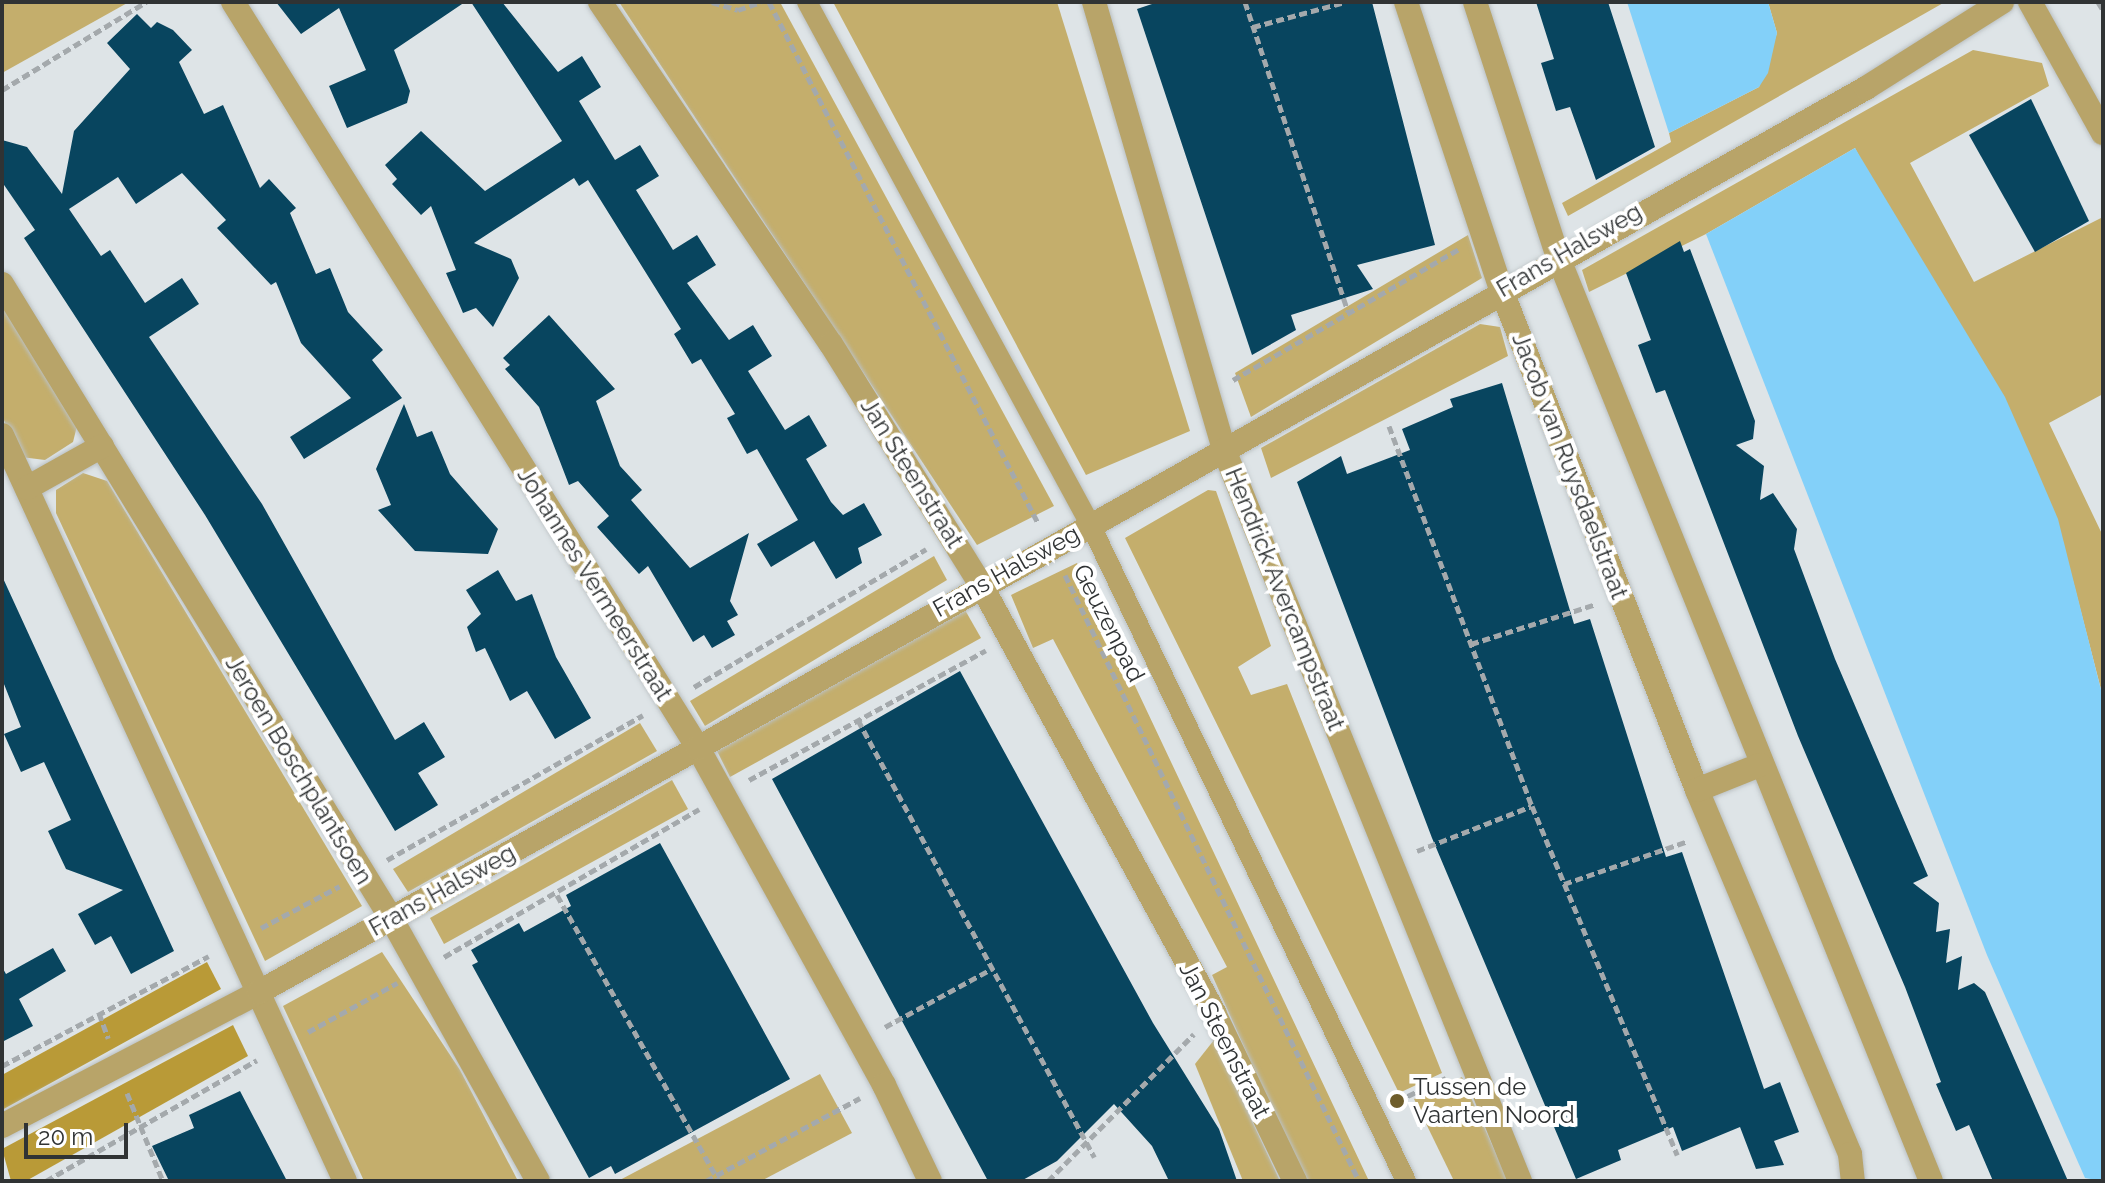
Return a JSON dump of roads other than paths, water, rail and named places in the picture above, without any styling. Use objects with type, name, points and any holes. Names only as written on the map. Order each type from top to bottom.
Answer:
[{"type":"street","name":"Johannes Vermeerstraat","points":[[233,2],[698,748],[884,1085],[930,1181]]},
{"type":"street","name":"Jan Steenstraat","points":[[600,2],[951,533],[1214,1013],[1295,1181]]},
{"type":"street","name":"Hendrick Avercampstraat","points":[[1094,2],[1224,450],[1394,860],[1520,1181]]},
{"type":"street","name":"Jacob van Ruysdaelstraat","points":[[1406,2],[1501,289],[1697,790],[1850,1154],[1853,1181]]},
{"type":"street","points":[[1475,2],[1558,257],[1760,765],[1931,1181]]},
{"type":"street","name":"Frans Halsweg","points":[[2,1126],[259,992],[698,748],[980,583],[1224,450],[1501,289],[1866,88],[2002,2]]},
{"type":"street","points":[[2030,2],[2103,133]]},
{"type":"street","name":"Jeroen Boschplantsoen","points":[[2,284],[391,918],[538,1181]]},
{"type":"street","points":[[2,435],[345,1181]]},
{"type":"street","points":[[27,488],[102,446]]},
{"type":"street","points":[[1697,790],[1760,765]]},
{"type":"lane","points":[[807,2],[1090,524],[1406,1181]]},
{"type":"water","points":[[1627,2],[1768,2],[1777,33],[1768,73],[1759,87],[1669,133]]},
{"type":"water","points":[[1855,148],[2005,397],[2058,519],[2103,698],[2103,1181],[2085,1178],[1987,955],[1706,234]]},
{"type":"place","name":"Tussen de Vaarten Noord","points":[[1397,1101]]}]
